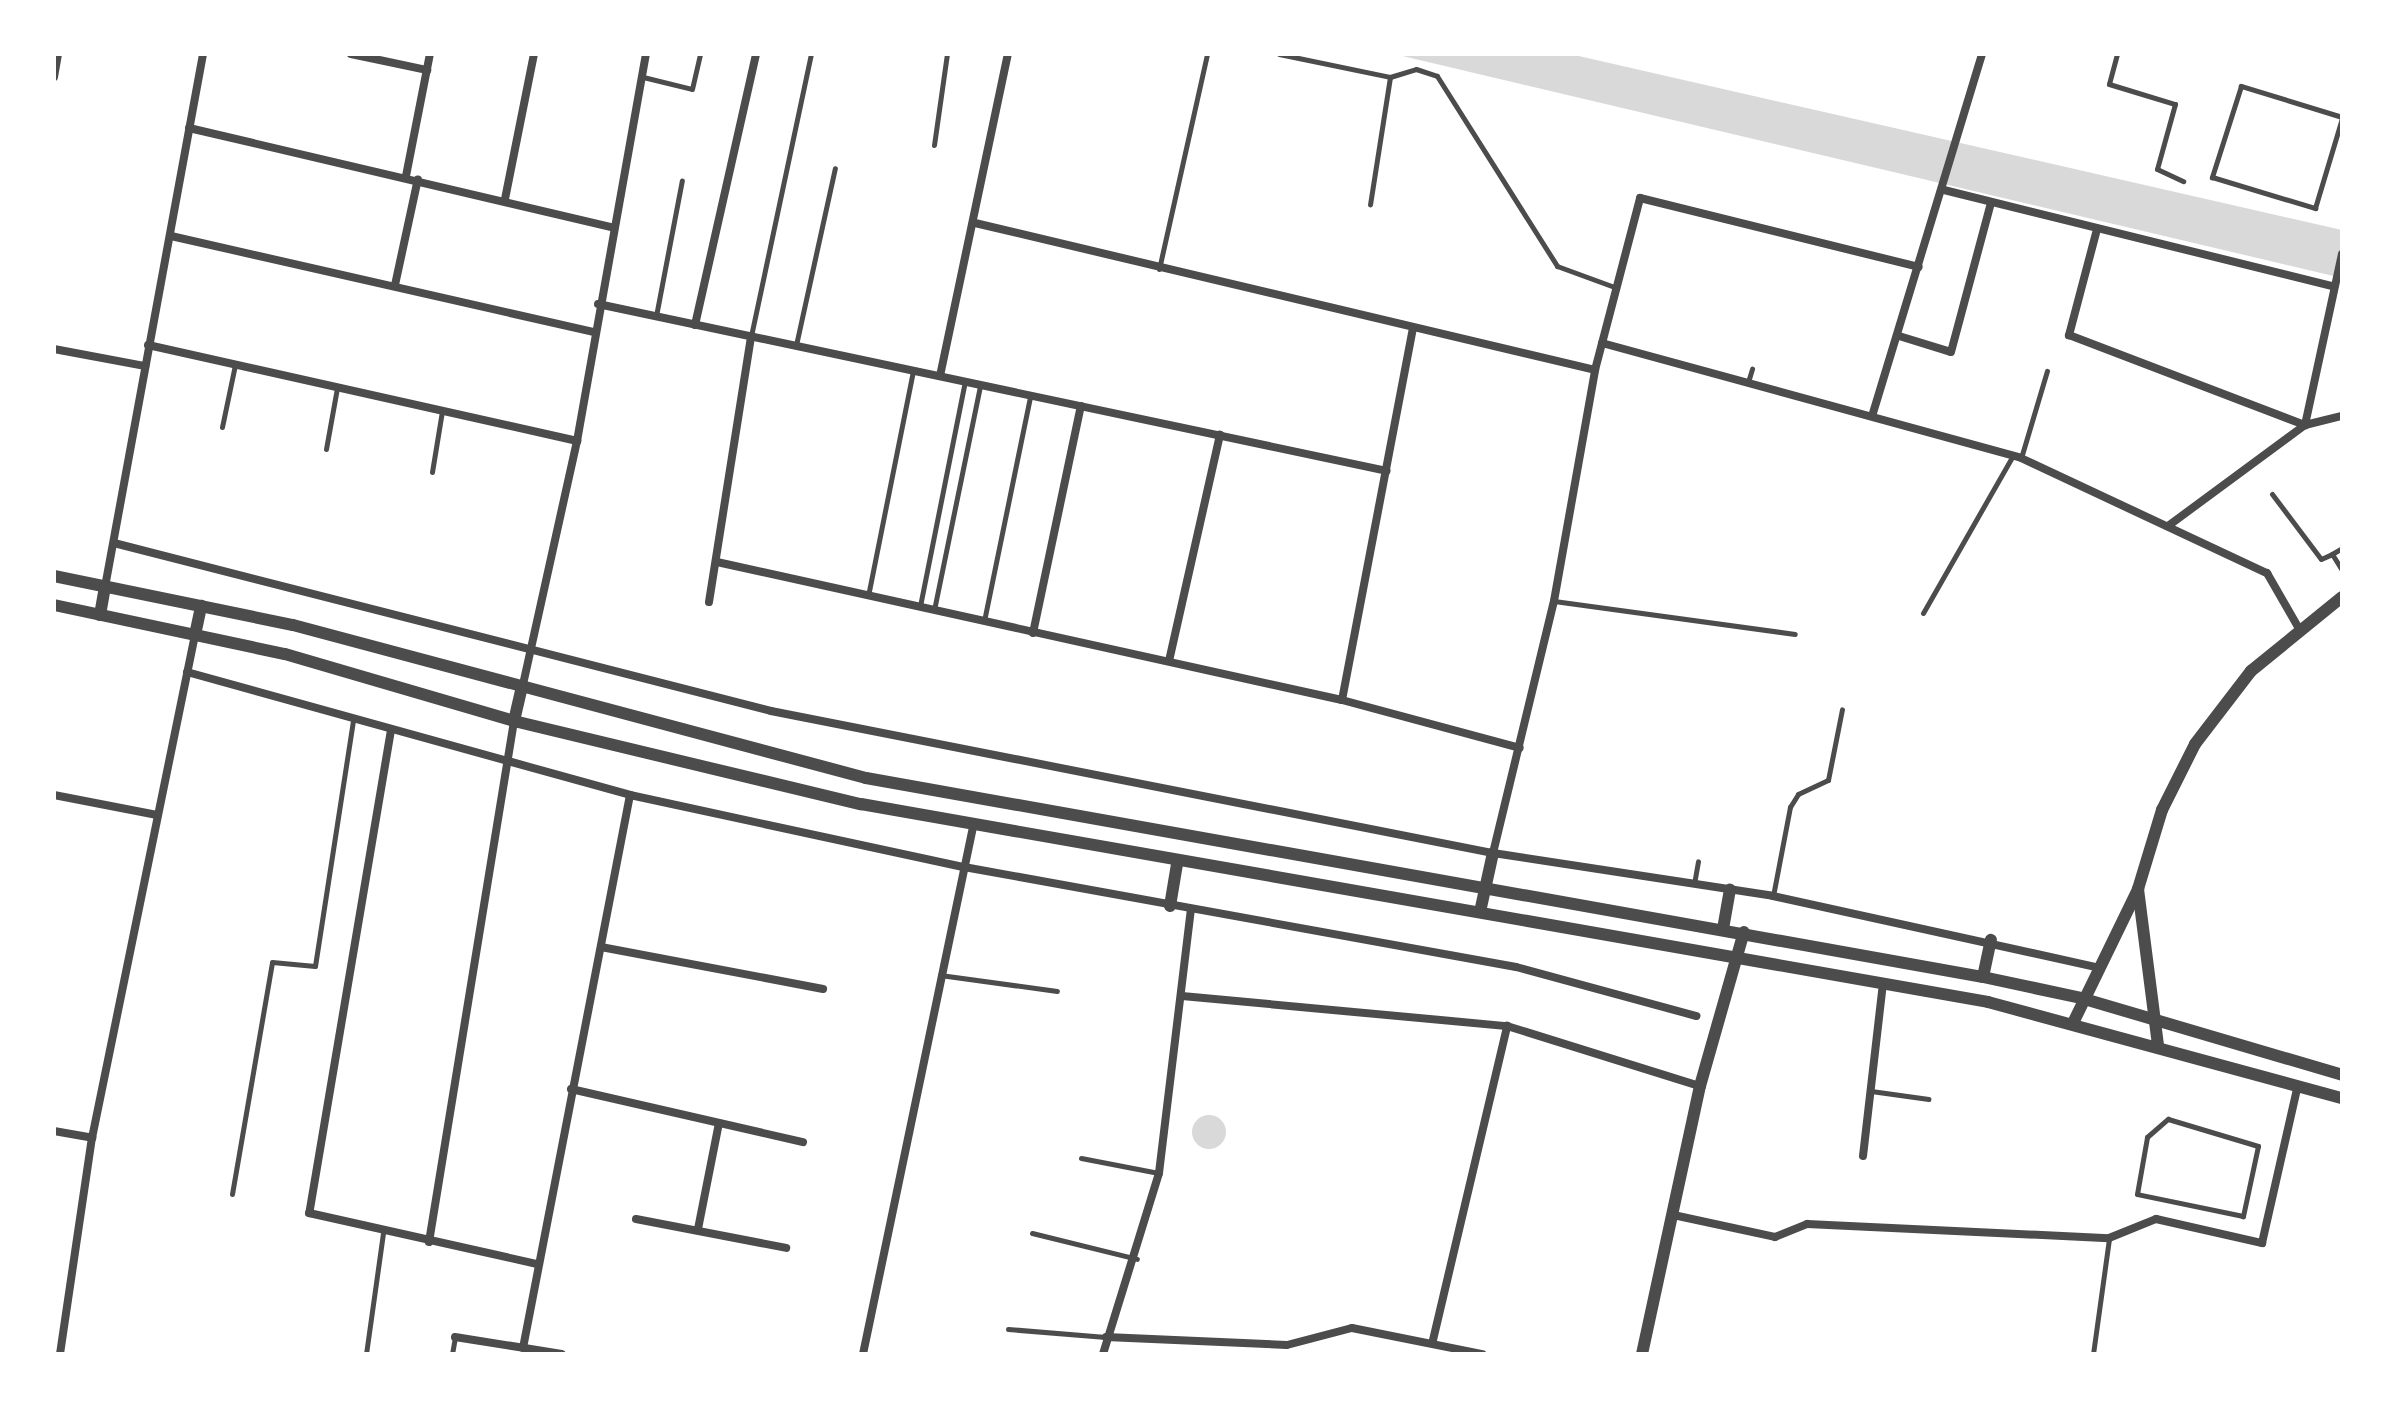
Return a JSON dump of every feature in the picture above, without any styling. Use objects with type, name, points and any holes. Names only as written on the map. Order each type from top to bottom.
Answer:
[{"type":"street","points":[[54,77],[58,54]]},
{"type":"street","points":[[100,615],[148,345],[171,236],[201,54]]},
{"type":"street","points":[[351,54],[427,70]]},
{"type":"street","points":[[406,176],[430,54]]},
{"type":"street","points":[[505,199],[534,54]]},
{"type":"street","points":[[429,1242],[514,721],[577,441],[598,304],[646,54]]},
{"type":"street","points":[[695,325],[756,54]]},
{"type":"street","points":[[940,376],[975,223],[1008,54]]},
{"type":"street","points":[[1873,413],[1944,190],[1982,54]]},
{"type":"street","points":[[189,128],[505,199],[614,228]]},
{"type":"street","points":[[395,285],[418,179]]},
{"type":"street","points":[[1944,190],[2096,233],[2331,286]]},
{"type":"street","points":[[1480,912],[1554,601],[1595,370],[1640,198],[1919,267]]},
{"type":"street","points":[[1899,336],[1951,352],[1991,203]]},
{"type":"street","points":[[975,223],[1159,270],[1595,370]]},
{"type":"street","points":[[2096,233],[2069,335],[2305,425]]},
{"type":"street","points":[[171,236],[594,332]]},
{"type":"street","points":[[2305,425],[2331,286],[2342,254]]},
{"type":"street","points":[[598,304],[1387,471]]},
{"type":"street","points":[[1342,700],[1413,329]]},
{"type":"street","points":[[709,602],[751,336]]},
{"type":"street","points":[[1602,343],[1873,413],[2017,457],[2267,573],[2298,627]]},
{"type":"street","points":[[148,345],[577,441]]},
{"type":"street","points":[[54,349],[145,366]]},
{"type":"street","points":[[1033,633],[1081,406]]},
{"type":"street","points":[[2168,526],[2305,425],[2342,416]]},
{"type":"street","points":[[1169,661],[1220,435]]},
{"type":"street","points":[[114,543],[771,711],[1493,853],[1773,896],[1991,940],[2097,967]]},
{"type":"street","points":[[717,562],[1342,700],[1520,748]]},
{"type":"street","points":[[54,576],[201,606],[866,778],[1983,977],[2155,1018],[2342,1075]]},
{"type":"street","points":[[2074,1021],[2081,998],[2138,889],[2180,768],[2251,671],[2298,627],[2342,597]]},
{"type":"street","points":[[54,605],[195,635],[514,721],[973,827],[1883,983],[2074,1021],[2342,1098]]},
{"type":"street","points":[[60,1354],[92,1138],[201,606]]},
{"type":"street","points":[[187,672],[353,721],[630,795],[964,867],[1516,967],[1696,1016]]},
{"type":"street","points":[[391,730],[309,1213],[383,1233],[537,1264]]},
{"type":"street","points":[[54,795],[157,815]]},
{"type":"street","points":[[523,1348],[630,795]]},
{"type":"street","points":[[863,1354],[939,975],[973,827]]},
{"type":"street","points":[[1170,906],[1177,864]]},
{"type":"street","points":[[2138,889],[2158,1045]]},
{"type":"street","points":[[1723,929],[1730,890]]},
{"type":"street","points":[[1103,1354],[1106,1337],[1137,1259],[1159,1173],[1191,909]]},
{"type":"street","points":[[1644,1354],[1678,1216],[1700,1086],[1744,932]]},
{"type":"street","points":[[1983,977],[1991,940]]},
{"type":"street","points":[[601,947],[823,989]]},
{"type":"street","points":[[1863,1156],[1883,983]]},
{"type":"street","points":[[1182,996],[1507,1026],[1700,1086]]},
{"type":"street","points":[[1433,1340],[1507,1026]]},
{"type":"street","points":[[1678,1216],[1775,1237],[1807,1224],[2109,1238],[2156,1219],[2262,1243],[2298,1085]]},
{"type":"street","points":[[571,1089],[803,1142]]},
{"type":"street","points":[[698,1229],[719,1123]]},
{"type":"street","points":[[54,1131],[92,1138]]},
{"type":"street","points":[[636,1219],[698,1229],[759,1247],[786,1248]]},
{"type":"street","points":[[1106,1337],[1287,1345],[1352,1328],[1433,1340],[1482,1354]]},
{"type":"street","points":[[455,1337],[562,1354]]},
{"type":"lane","points":[[642,77],[692,89],[700,54]]},
{"type":"lane","points":[[751,336],[811,54]]},
{"type":"lane","points":[[934,145],[947,54]]},
{"type":"lane","points":[[1159,270],[1207,54]]},
{"type":"lane","points":[[1279,54],[1390,77],[1416,69],[1437,76],[1557,266],[1617,288]]},
{"type":"lane","points":[[2117,54],[2109,84],[2175,104],[2157,169],[2183,181]]},
{"type":"lane","points":[[1370,204],[1390,77]]},
{"type":"lane","points":[[2241,86],[2342,117],[2315,208],[2212,177],[2241,86]]},
{"type":"lane","points":[[796,345],[835,168]]},
{"type":"lane","points":[[656,317],[682,180]]},
{"type":"lane","points":[[2331,286],[2342,288]]},
{"type":"lane","points":[[222,427],[235,364]]},
{"type":"lane","points":[[1748,382],[1752,369]]},
{"type":"lane","points":[[868,596],[913,370]]},
{"type":"lane","points":[[1923,613],[2017,457],[2047,371]]},
{"type":"lane","points":[[920,607],[965,381]]},
{"type":"lane","points":[[934,610],[980,384]]},
{"type":"lane","points":[[326,449],[337,387]]},
{"type":"lane","points":[[984,621],[1031,395]]},
{"type":"lane","points":[[432,472],[442,411]]},
{"type":"lane","points":[[2272,494],[2321,559],[2342,548]]},
{"type":"lane","points":[[2332,554],[2342,570]]},
{"type":"lane","points":[[1554,601],[1795,634]]},
{"type":"lane","points":[[1773,896],[1790,807],[1798,794],[1828,780],[1842,709]]},
{"type":"lane","points":[[232,1194],[272,962],[315,966],[353,721]]},
{"type":"lane","points":[[1694,885],[1698,861]]},
{"type":"lane","points":[[939,975],[1057,991]]},
{"type":"lane","points":[[1870,1091],[1928,1099]]},
{"type":"lane","points":[[2168,1119],[2193,1121],[2258,1146],[2243,1216],[2137,1194],[2147,1137],[2168,1119]]},
{"type":"lane","points":[[1081,1158],[1159,1173]]},
{"type":"lane","points":[[366,1354],[383,1233]]},
{"type":"lane","points":[[1032,1233],[1137,1259]]},
{"type":"lane","points":[[2093,1354],[2109,1238]]},
{"type":"lane","points":[[1008,1329],[1106,1337]]},
{"type":"lane","points":[[452,1354],[455,1337]]},
{"type":"shaded area","points":[[1394,54],[1570,54],[2342,230],[2342,278]]},
{"type":"shaded area","points":[[1209,1115],[1221,1120],[1226,1132],[1221,1144],[1209,1149],[1197,1144],[1192,1132],[1197,1120]]}]
